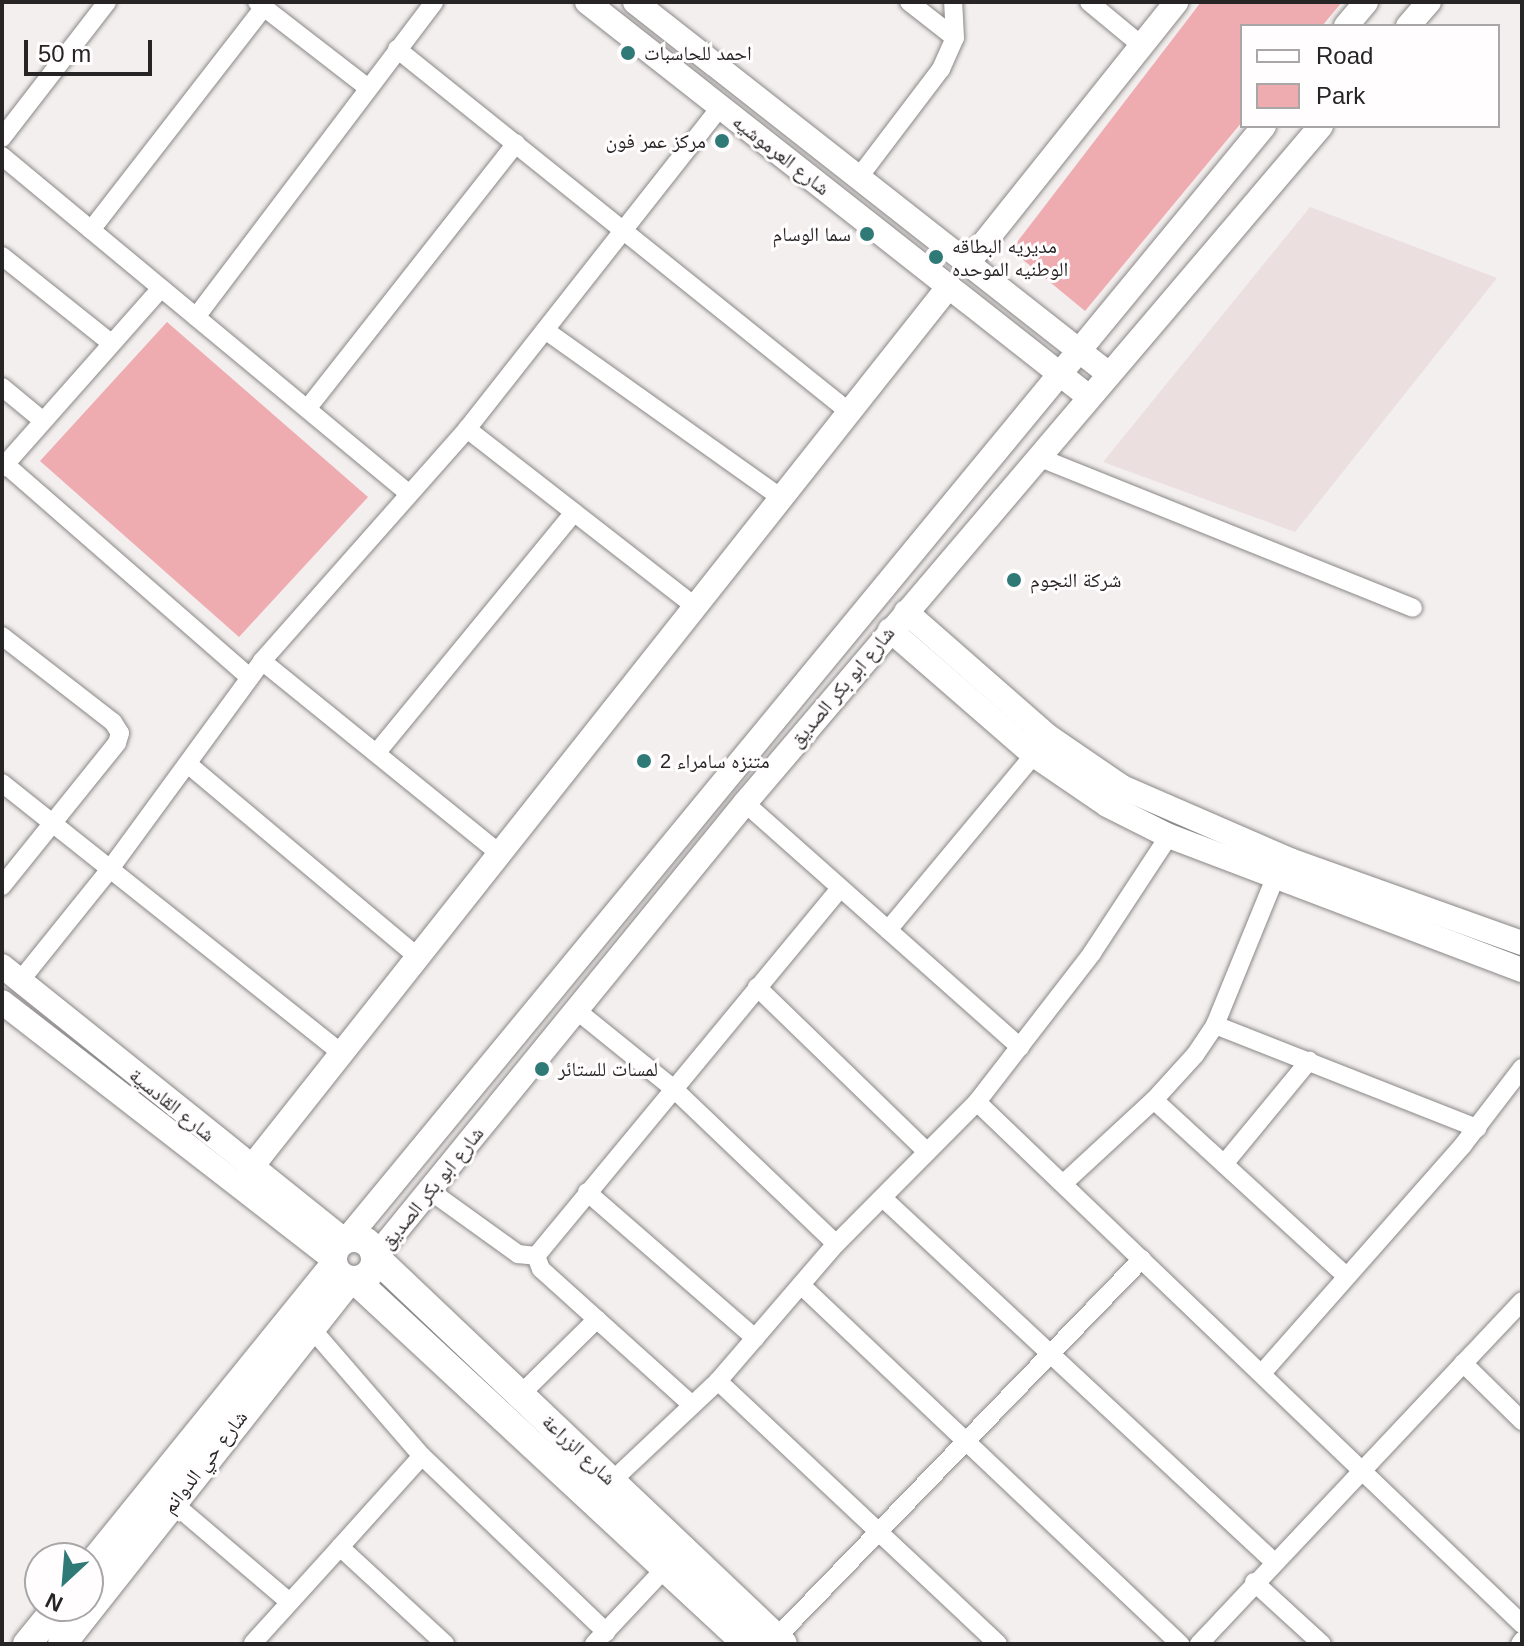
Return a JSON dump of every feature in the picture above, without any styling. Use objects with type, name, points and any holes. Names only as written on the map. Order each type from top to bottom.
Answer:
[{"type":"main road","name":"شارع الزراعة","points":[[747,1644],[675,1558],[612,1481],[375,1257],[364,1240],[344,1261],[675,1558],[780,1641]]},
{"type":"main road","name":"شارع حي الدوانم","points":[[62,1644],[311,1328],[344,1261]]},
{"type":"main road","name":"شارع حي الدوانم","points":[[104,1550],[344,1261]]},
{"type":"main road","points":[[27,1644],[45,1622]]},
{"type":"street","points":[[2,138],[107,2]]},
{"type":"street","points":[[196,317],[434,2]]},
{"type":"street","name":"شارع العرموشيه","points":[[587,2],[1089,397]]},
{"type":"street","name":"شارع العرموشيه","points":[[635,2],[1109,374]]},
{"type":"street","points":[[909,2],[955,38]]},
{"type":"street","points":[[859,177],[941,69],[955,38],[953,2]]},
{"type":"street","points":[[1089,2],[1141,45]]},
{"type":"street","points":[[968,263],[1176,2]]},
{"type":"street","points":[[1348,24],[1366,2]]},
{"type":"street","points":[[1410,24],[1429,2]]},
{"type":"street","points":[[91,230],[260,5],[367,87]]},
{"type":"street","points":[[397,49],[625,228],[848,411]]},
{"type":"street","points":[[11,974],[110,869],[189,765],[262,661],[407,492],[467,429],[720,107]]},
{"type":"street","name":"شارع ابو بكر الصديق","points":[[344,1261],[1059,373],[1262,128]]},
{"type":"street","name":"شارع ابو بكر الصديق","points":[[375,1257],[745,803],[1319,128]]},
{"type":"street","points":[[307,409],[516,143]]},
{"type":"street","points":[[2,156],[407,492]]},
{"type":"street","points":[[2,256],[111,343]]},
{"type":"street","points":[[250,1169],[779,496],[949,286]]},
{"type":"street","points":[[161,288],[4,466],[250,678]]},
{"type":"street","points":[[545,330],[779,496]]},
{"type":"street","points":[[2,387],[42,420]]},
{"type":"street","points":[[467,429],[693,605]]},
{"type":"street","points":[[1038,457],[1413,608]]},
{"type":"street","points":[[378,751],[574,512]]},
{"type":"street","points":[[898,621],[1034,755],[1081,790],[1169,836],[1522,970]]},
{"type":"street","points":[[898,621],[1049,737],[1122,787],[1290,860],[1522,943]]},
{"type":"street","points":[[2,636],[113,722],[120,733],[117,743],[2,886]]},
{"type":"street","points":[[262,661],[378,751],[499,853]]},
{"type":"street","points":[[888,930],[1034,755]]},
{"type":"street","points":[[189,765],[418,957]]},
{"type":"street","points":[[2,783],[342,1053]]},
{"type":"street","points":[[745,803],[1020,1047]]},
{"type":"street","points":[[612,1481],[718,1381],[836,1244],[977,1102],[1092,953],[1169,836]]},
{"type":"street","points":[[1065,1182],[1154,1100],[1215,1025],[1275,878]]},
{"type":"street","points":[[536,1256],[840,888]]},
{"type":"street","name":"شارع القادسية","points":[[11,974],[250,1169],[344,1261]]},
{"type":"street","points":[[757,987],[927,1152]]},
{"type":"street","name":"شارع القادسية","points":[[2,1002],[344,1261]]},
{"type":"street","points":[[576,1010],[674,1089],[836,1244]]},
{"type":"street","points":[[1215,1025],[1477,1128]]},
{"type":"street","points":[[1224,1164],[1309,1061]]},
{"type":"street","points":[[1263,1372],[1477,1128],[1522,1068]]},
{"type":"street","points":[[1154,1100],[1346,1276]]},
{"type":"street","points":[[977,1102],[1065,1182],[1522,1624]]},
{"type":"street","points":[[429,1190],[518,1254],[536,1256]]},
{"type":"street","points":[[587,1192],[755,1338]]},
{"type":"street","points":[[884,1199],[1051,1349],[1273,1561]]},
{"type":"street","points":[[536,1256],[541,1269],[692,1405]]},
{"type":"street","points":[[780,1641],[1051,1349],[1142,1259]]},
{"type":"street","points":[[802,1286],[1180,1644]]},
{"type":"street","points":[[1199,1644],[1273,1561],[1522,1301]]},
{"type":"street","points":[[520,1395],[597,1319]]},
{"type":"street","points":[[311,1328],[422,1456],[600,1638],[675,1558]]},
{"type":"street","points":[[1463,1363],[1522,1421]]},
{"type":"street","points":[[718,1381],[998,1644]]},
{"type":"street","points":[[253,1644],[287,1600],[340,1547],[422,1456]]},
{"type":"street","points":[[173,1503],[287,1600]]},
{"type":"street","points":[[340,1547],[445,1644]]},
{"type":"street","points":[[1254,1582],[1322,1644]]},
{"type":"shaded area","points":[[1310,207],[1497,278],[1295,532],[1103,462]]},
{"type":"green space","points":[[1201,2],[1342,2],[1324,24],[1240,24],[1240,124],[1085,311],[1011,250]]},
{"type":"green space","points":[[167,322],[368,497],[239,637],[40,461]]},
{"type":"place","name":"احمد للحاسبات","points":[[628,53]]},
{"type":"place","name":"مركز عمر فون","points":[[722,141]]},
{"type":"place","name":"سما الوسام","points":[[867,234]]},
{"type":"place","name":"مديريه البطاقه الوطنيه الموحده","points":[[936,257]]},
{"type":"place","name":"شركة النجوم","points":[[1014,580]]},
{"type":"place","name":"متنزه سامراء 2","points":[[644,761]]},
{"type":"place","name":"لمسات للستائر","points":[[542,1069]]}]
